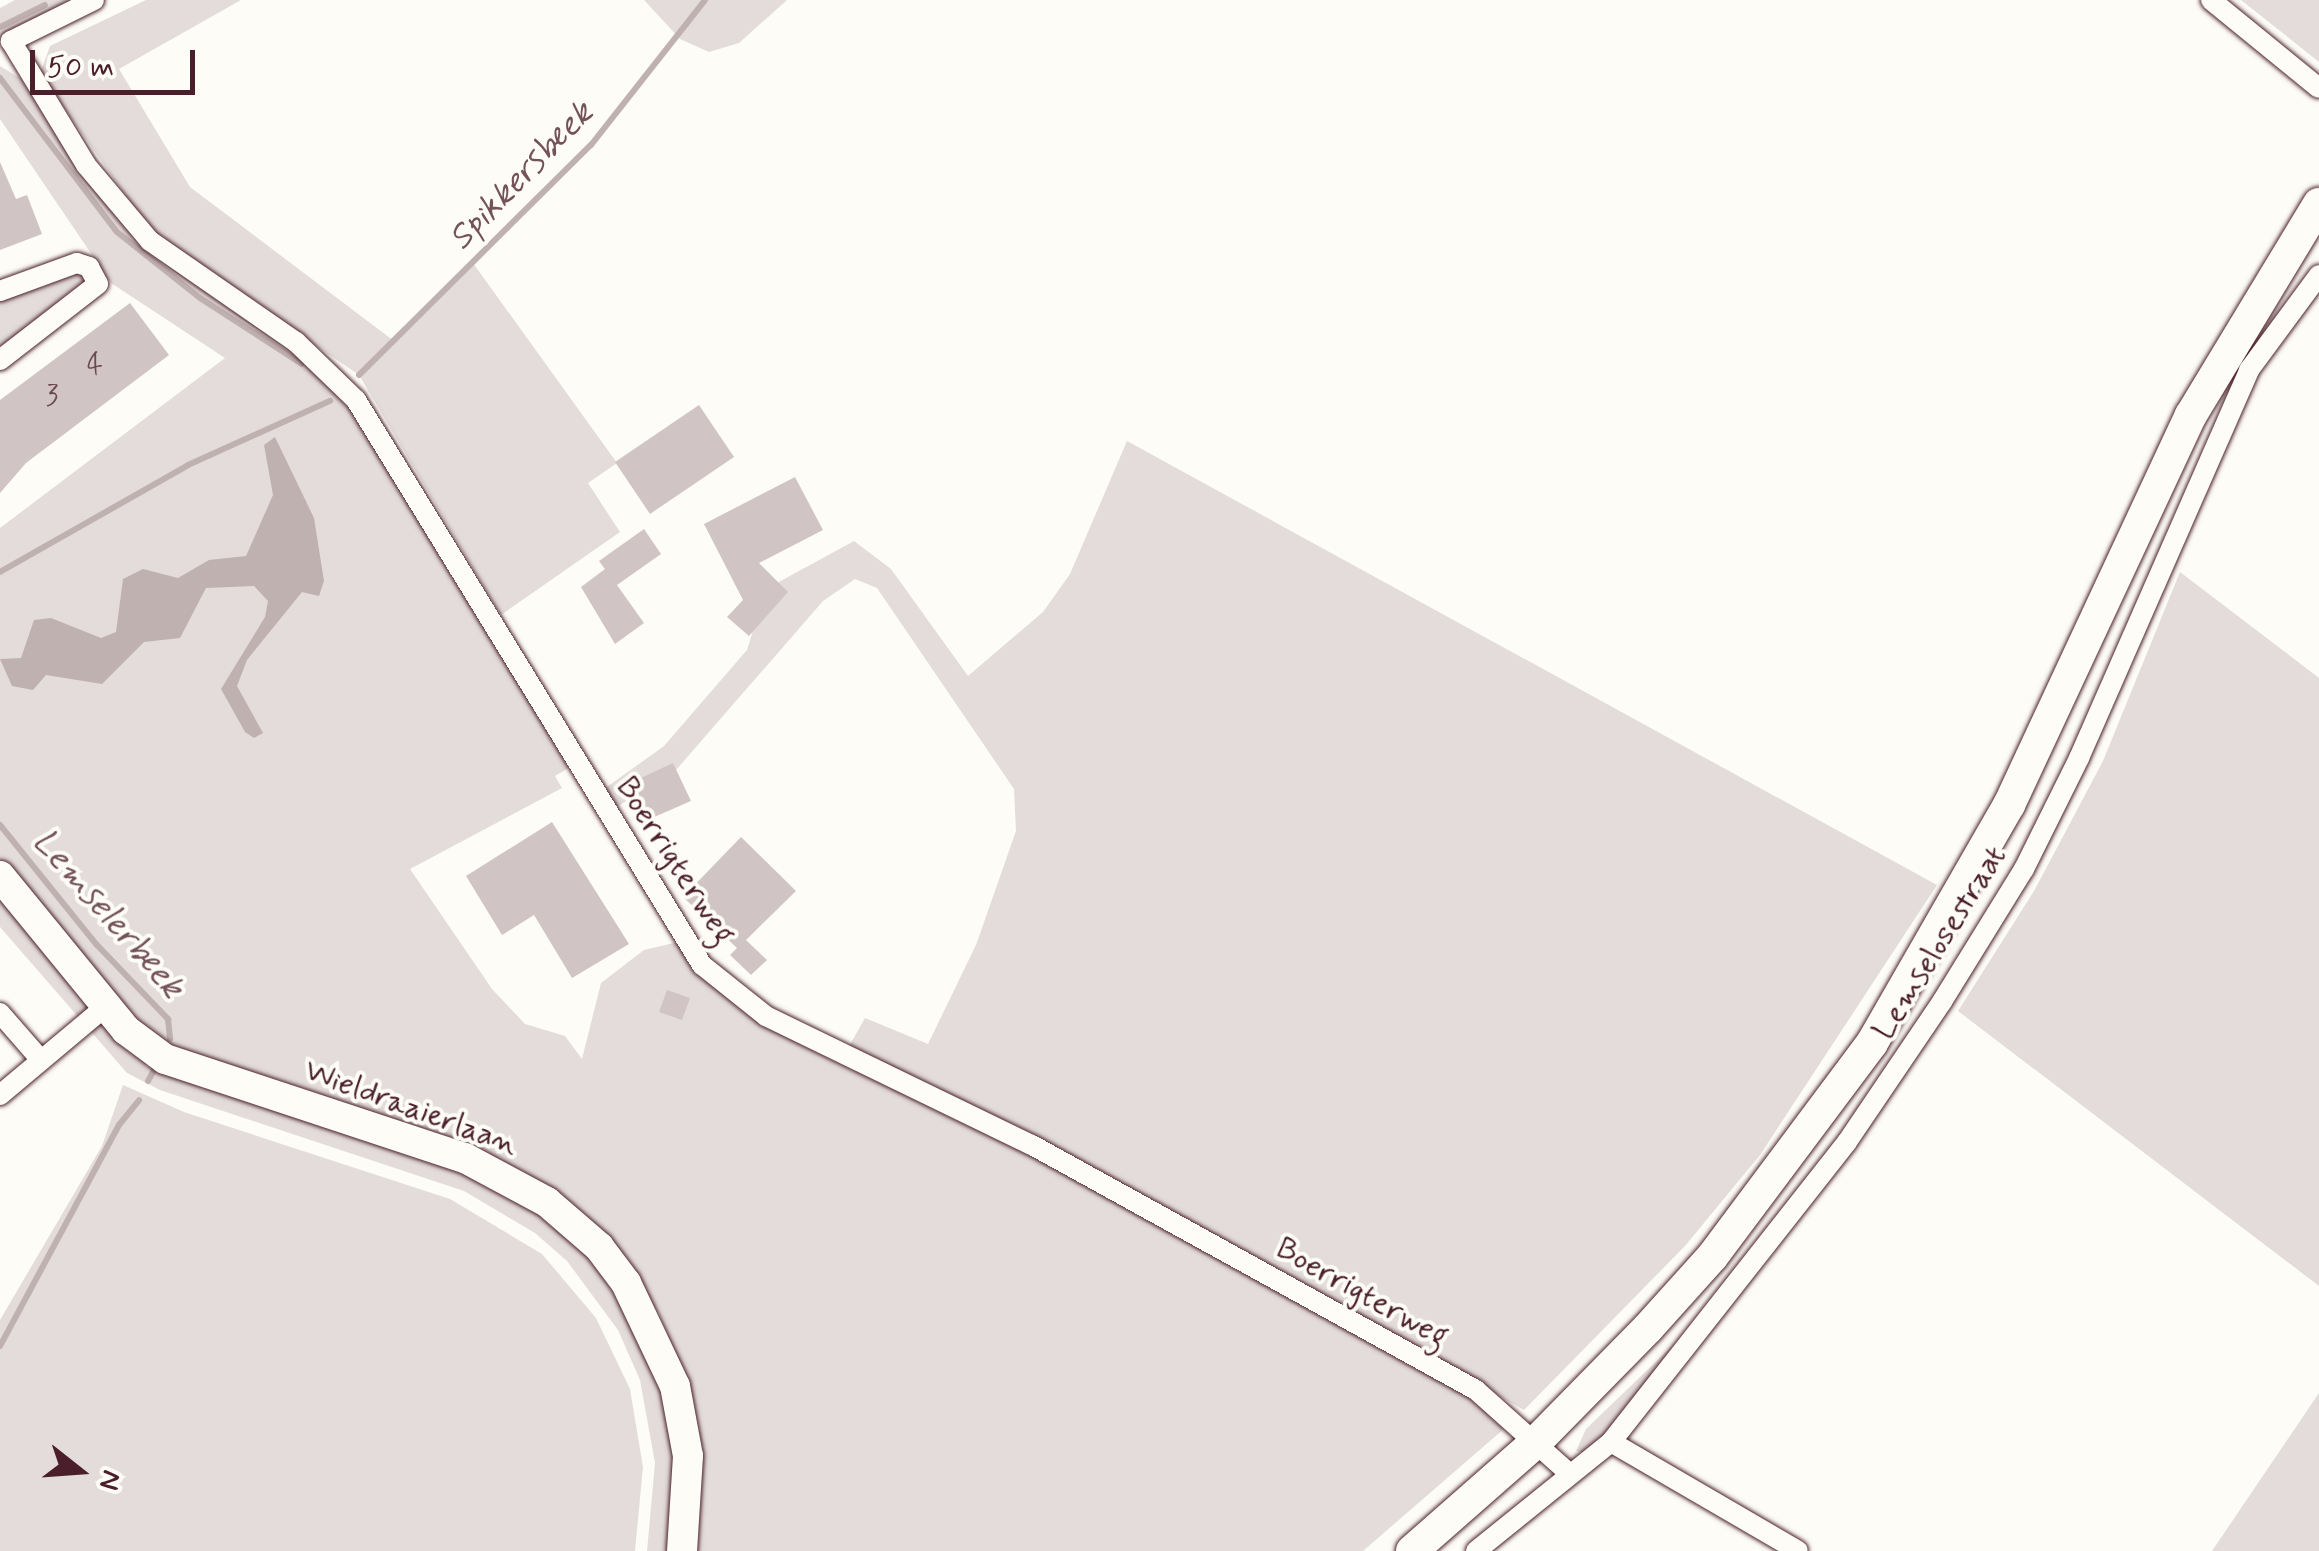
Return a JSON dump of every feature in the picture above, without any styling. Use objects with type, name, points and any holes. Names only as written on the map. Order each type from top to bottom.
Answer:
[{"type":"main road","points":[[1412,1551],[1537,1441],[1712,1257],[1872,1043],[2009,805],[2191,414],[2319,204]]},
{"type":"street","name":"Boerrigterweg","points":[[94,0],[10,41],[117,207],[150,241],[296,342],[356,400],[702,964],[732,993],[766,1016],[1032,1146],[1476,1390],[1570,1474]]},
{"type":"street","points":[[2212,0],[2319,88]]},
{"type":"street","points":[[0,291],[77,263],[89,267],[98,284],[0,360]]},
{"type":"street","name":"Lemselosestraat","points":[[1476,1551],[1611,1442],[1847,1142],[2014,885],[2079,758],[2249,370],[2319,275]]},
{"type":"street","name":"Wieldraaierlaan","points":[[0,876],[106,1006],[165,1059],[465,1158],[512,1180],[577,1226],[626,1283],[675,1386],[688,1456],[682,1551]]},
{"type":"street","points":[[0,1095],[106,1006]]},
{"type":"street","points":[[0,1013],[40,1060]]},
{"type":"street","points":[[1611,1442],[1798,1551]]},
{"type":"shaded area","points":[[15,0],[79,0],[0,39],[0,8]]},
{"type":"shaded area","points":[[146,0],[241,0],[119,69],[190,187],[394,341],[473,263],[617,463],[588,483],[620,532],[501,615],[359,375],[153,234],[40,74],[50,46]]},
{"type":"shaded area","points":[[644,0],[787,0],[739,43],[709,52],[680,39]]},
{"type":"shaded area","points":[[2241,0],[2319,0],[2319,62]]},
{"type":"shaded area","points":[[0,66],[23,80],[106,201],[335,385],[572,766],[555,776],[562,788],[410,869],[492,989],[525,1024],[565,1036],[582,1059],[601,983],[644,950],[678,942],[710,981],[1472,1392],[1505,1428],[1363,1551],[692,1551],[683,1374],[660,1316],[623,1260],[576,1211],[521,1171],[468,1146],[175,1050],[132,1019],[0,859],[0,528],[225,358],[111,283],[0,119]]},
{"type":"shaded area","points":[[75,272],[87,282],[0,352],[0,299]]},
{"type":"shaded area","points":[[275,437],[314,518],[324,581],[319,596],[302,592],[247,660],[237,686],[263,733],[254,738],[245,732],[221,689],[265,617],[268,601],[254,586],[206,588],[180,638],[144,642],[102,684],[46,675],[33,690],[12,686],[0,659],[21,658],[34,620],[51,618],[101,638],[116,632],[123,579],[143,569],[178,578],[209,560],[246,556],[273,495],[264,445]]},
{"type":"shaded area","points":[[1127,441],[1937,885],[1760,1155],[1685,1246],[1524,1410],[1314,1292],[847,1050],[865,1018],[928,1044],[976,945],[1016,831],[1014,789],[877,588],[855,579],[823,601],[676,770],[615,808],[604,789],[664,746],[747,650],[766,589],[854,541],[891,569],[968,676],[1043,612],[1070,574]]},
{"type":"shaded area","points":[[2180,572],[2319,678],[2319,1286],[1958,1011],[2034,891],[2103,761]]},
{"type":"shaded area","points":[[0,892],[148,1060],[145,1066],[448,1161],[566,1230],[618,1290],[661,1375],[678,1458],[671,1551],[647,1551],[655,1463],[640,1380],[618,1330],[567,1261],[535,1233],[464,1191],[160,1090],[127,1073],[0,927]]},
{"type":"shaded area","points":[[123,1085],[184,1112],[450,1199],[542,1254],[596,1318],[630,1389],[643,1467],[635,1551],[0,1551],[0,1320],[102,1146]]},
{"type":"shaded area","points":[[1691,1328],[1591,1454],[1576,1451],[1586,1429]]},
{"type":"shaded area","points":[[2319,1393],[2319,1551],[2212,1551]]},
{"type":"building","points":[[0,162],[16,199],[27,195],[42,234],[0,250]]},
{"type":"building","points":[[130,303],[169,355],[26,463],[0,493],[0,400]]},
{"type":"building","points":[[699,405],[734,457],[650,514],[615,462]]},
{"type":"building","points":[[795,477],[823,530],[759,563],[788,592],[749,636],[727,617],[743,600],[704,524]]},
{"type":"building","points":[[644,529],[661,554],[617,585],[644,623],[615,644],[581,587],[605,569],[599,561]]},
{"type":"building","points":[[673,763],[691,801],[645,821],[628,784]]},
{"type":"building","points":[[552,822],[629,944],[572,978],[534,915],[502,935],[466,876]]},
{"type":"building","points":[[741,837],[796,891],[746,940],[767,960],[751,975],[730,955],[737,948],[683,897]]},
{"type":"building","points":[[667,990],[690,998],[682,1020],[659,1012]]},
{"type":"waterway","name":"Spikkersbeek","points":[[359,375],[591,145],[705,0]]},
{"type":"waterway","points":[[0,27],[45,5]]},
{"type":"waterway","points":[[0,78],[117,232],[200,298],[302,364]]},
{"type":"waterway","name":"Spikkersbeek","points":[[0,572],[188,465],[330,401]]},
{"type":"waterway","name":"Lemselerbeek","points":[[0,825],[97,945],[168,1019],[170,1039]]},
{"type":"waterway","name":"Lemselerbeek","points":[[148,1081],[154,1070]]},
{"type":"waterway","name":"Lemselerbeek","points":[[0,1346],[119,1125],[139,1100]]}]
